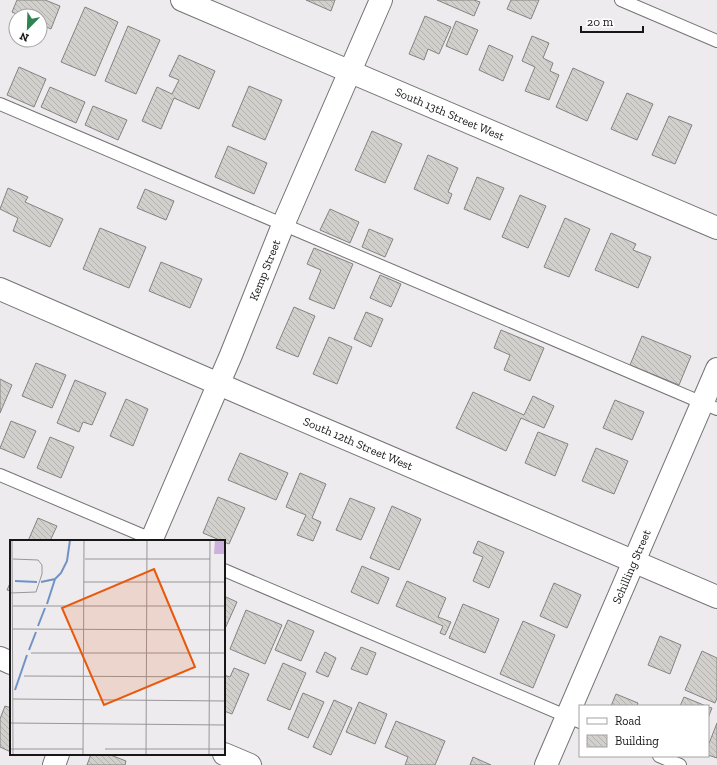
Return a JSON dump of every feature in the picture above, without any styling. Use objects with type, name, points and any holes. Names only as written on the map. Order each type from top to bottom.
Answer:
[{"type":"street","name":"South 13th Street West","points":[[182,0],[717,228]]},
{"type":"street","name":"Kemp Street","points":[[153,540],[284,225],[381,0]]},
{"type":"street","name":"South 12th Street West","points":[[0,289],[218,384],[717,597]]},
{"type":"street","name":"Schilling Street","points":[[580,705],[635,561],[710,406],[717,369]]},
{"type":"street","points":[[0,658],[10,663]]},
{"type":"street","name":"Schilling Street","points":[[546,765],[574,720],[579,707]]},
{"type":"street","points":[[225,754],[250,765]]},
{"type":"street","points":[[54,765],[58,755]]},
{"type":"lane","points":[[621,0],[717,41]]},
{"type":"lane","points":[[0,104],[710,406]]},
{"type":"lane","points":[[0,475],[153,540]]},
{"type":"lane","points":[[225,570],[574,720]]},
{"type":"lane","points":[[661,757],[680,765]]},
{"type":"building","points":[[17,0],[45,0],[60,6],[51,29],[48,28],[48,8],[14,8]]},
{"type":"building","points":[[306,0],[335,0],[331,11]]},
{"type":"building","points":[[437,0],[474,0],[480,2],[474,16]]},
{"type":"building","points":[[511,0],[539,0],[531,19],[507,9]]},
{"type":"building","points":[[85,7],[118,22],[95,76],[61,62]]},
{"type":"building","points":[[425,16],[451,27],[439,54],[428,49],[424,60],[409,54]]},
{"type":"building","points":[[456,21],[478,30],[467,55],[446,46]]},
{"type":"building","points":[[128,26],[160,40],[136,94],[105,81]]},
{"type":"building","points":[[532,36],[549,43],[543,58],[553,63],[550,71],[559,75],[549,100],[525,91],[535,67],[522,61]]},
{"type":"building","points":[[489,45],[513,56],[503,81],[479,70]]},
{"type":"building","points":[[179,55],[215,71],[199,109],[174,98],[161,129],[142,121],[157,87],[172,94],[179,80],[169,76]]},
{"type":"building","points":[[19,67],[46,79],[34,107],[7,95]]},
{"type":"building","points":[[573,68],[604,82],[587,121],[556,107]]},
{"type":"building","points":[[249,86],[282,100],[265,140],[232,126]]},
{"type":"building","points":[[50,87],[85,102],[76,123],[41,107]]},
{"type":"building","points":[[627,93],[653,104],[637,140],[611,129]]},
{"type":"building","points":[[93,106],[127,120],[118,140],[85,125]]},
{"type":"building","points":[[669,116],[692,125],[675,164],[652,155]]},
{"type":"building","points":[[372,131],[402,144],[385,183],[355,170]]},
{"type":"building","points":[[228,146],[267,163],[254,194],[215,177]]},
{"type":"building","points":[[428,155],[458,168],[448,192],[452,194],[448,204],[414,189]]},
{"type":"building","points":[[477,177],[504,188],[490,220],[464,209]]},
{"type":"building","points":[[8,188],[28,197],[25,202],[63,219],[50,247],[13,231],[18,218],[0,209]]},
{"type":"building","points":[[145,189],[174,201],[166,220],[137,208]]},
{"type":"building","points":[[520,195],[546,206],[528,248],[502,237]]},
{"type":"building","points":[[330,209],[359,222],[350,243],[320,230]]},
{"type":"building","points":[[565,218],[590,229],[569,277],[544,267]]},
{"type":"building","points":[[100,228],[146,247],[129,288],[83,269]]},
{"type":"building","points":[[369,229],[393,239],[385,257],[362,247]]},
{"type":"building","points":[[611,233],[636,244],[633,250],[651,257],[638,288],[595,270]]},
{"type":"building","points":[[314,248],[353,264],[334,309],[309,299],[321,270],[307,264]]},
{"type":"building","points":[[161,262],[202,279],[190,308],[149,291]]},
{"type":"building","points":[[380,275],[401,284],[391,307],[370,298]]},
{"type":"building","points":[[294,307],[315,316],[298,357],[276,348]]},
{"type":"building","points":[[366,312],[383,319],[371,347],[354,339]]},
{"type":"building","points":[[501,330],[544,348],[530,381],[504,370],[510,355],[494,348]]},
{"type":"building","points":[[642,336],[691,356],[679,385],[630,365]]},
{"type":"building","points":[[329,337],[352,347],[337,384],[313,374]]},
{"type":"building","points":[[36,363],[66,375],[52,408],[22,396]]},
{"type":"building","points":[[0,379],[12,385],[0,413]]},
{"type":"building","points":[[75,380],[106,393],[92,425],[83,422],[79,432],[57,423]]},
{"type":"building","points":[[473,392],[524,415],[533,396],[554,406],[544,428],[521,418],[506,451],[456,428]]},
{"type":"building","points":[[126,399],[148,409],[133,446],[110,436]]},
{"type":"building","points":[[615,400],[644,412],[632,440],[603,428]]},
{"type":"building","points":[[11,421],[36,431],[24,458],[0,448]]},
{"type":"building","points":[[538,432],[568,444],[555,476],[525,463]]},
{"type":"building","points":[[50,437],[74,447],[61,478],[37,468]]},
{"type":"building","points":[[596,448],[628,461],[614,494],[582,481]]},
{"type":"building","points":[[240,453],[288,473],[276,500],[228,480]]},
{"type":"building","points":[[300,473],[326,484],[312,518],[321,522],[313,541],[297,535],[306,515],[286,507]]},
{"type":"building","points":[[218,497],[245,508],[229,544],[225,542],[225,540],[220,540],[203,533]]},
{"type":"building","points":[[350,498],[375,508],[361,540],[336,530]]},
{"type":"building","points":[[392,506],[421,519],[399,570],[370,558]]},
{"type":"building","points":[[38,518],[57,526],[50,540],[28,540]]},
{"type":"building","points":[[478,541],[504,552],[489,588],[473,581],[483,557],[473,553]]},
{"type":"building","points":[[362,566],[389,578],[378,604],[351,592]]},
{"type":"building","points":[[407,581],[446,598],[438,617],[451,622],[445,635],[440,633],[443,626],[396,606]]},
{"type":"building","points":[[10,583],[10,591],[7,590]]},
{"type":"building","points":[[554,583],[581,595],[567,628],[540,616]]},
{"type":"building","points":[[225,596],[237,602],[225,629]]},
{"type":"building","points":[[463,604],[499,619],[485,653],[449,638]]},
{"type":"building","points":[[246,610],[282,625],[265,664],[230,649]]},
{"type":"building","points":[[288,620],[314,631],[301,661],[275,650]]},
{"type":"building","points":[[523,621],[555,635],[533,688],[500,674]]},
{"type":"building","points":[[660,636],[681,645],[670,674],[648,665]]},
{"type":"building","points":[[361,647],[376,653],[367,675],[351,669]]},
{"type":"building","points":[[702,651],[717,658],[717,698],[715,703],[685,690]]},
{"type":"building","points":[[325,652],[336,658],[328,677],[316,672]]},
{"type":"building","points":[[283,663],[306,673],[290,710],[267,700]]},
{"type":"building","points":[[234,668],[249,674],[232,714],[225,711],[225,675],[230,677]]},
{"type":"building","points":[[303,693],[324,702],[308,738],[288,729]]},
{"type":"building","points":[[616,694],[638,703],[637,705],[611,705]]},
{"type":"building","points":[[684,697],[704,705],[680,705]]},
{"type":"building","points":[[334,700],[352,708],[331,755],[313,747]]},
{"type":"building","points":[[359,702],[387,714],[375,744],[346,732]]},
{"type":"building","points":[[5,706],[10,708],[10,752],[0,747],[0,719]]},
{"type":"building","points":[[709,707],[712,708],[709,716]]},
{"type":"building","points":[[396,721],[445,741],[435,765],[405,765],[408,757],[385,747]]},
{"type":"building","points":[[717,723],[717,758],[709,755],[709,743]]},
{"type":"building","points":[[91,755],[111,755],[126,761],[125,765],[87,765]]},
{"type":"building","points":[[473,757],[491,765],[470,765]]}]
